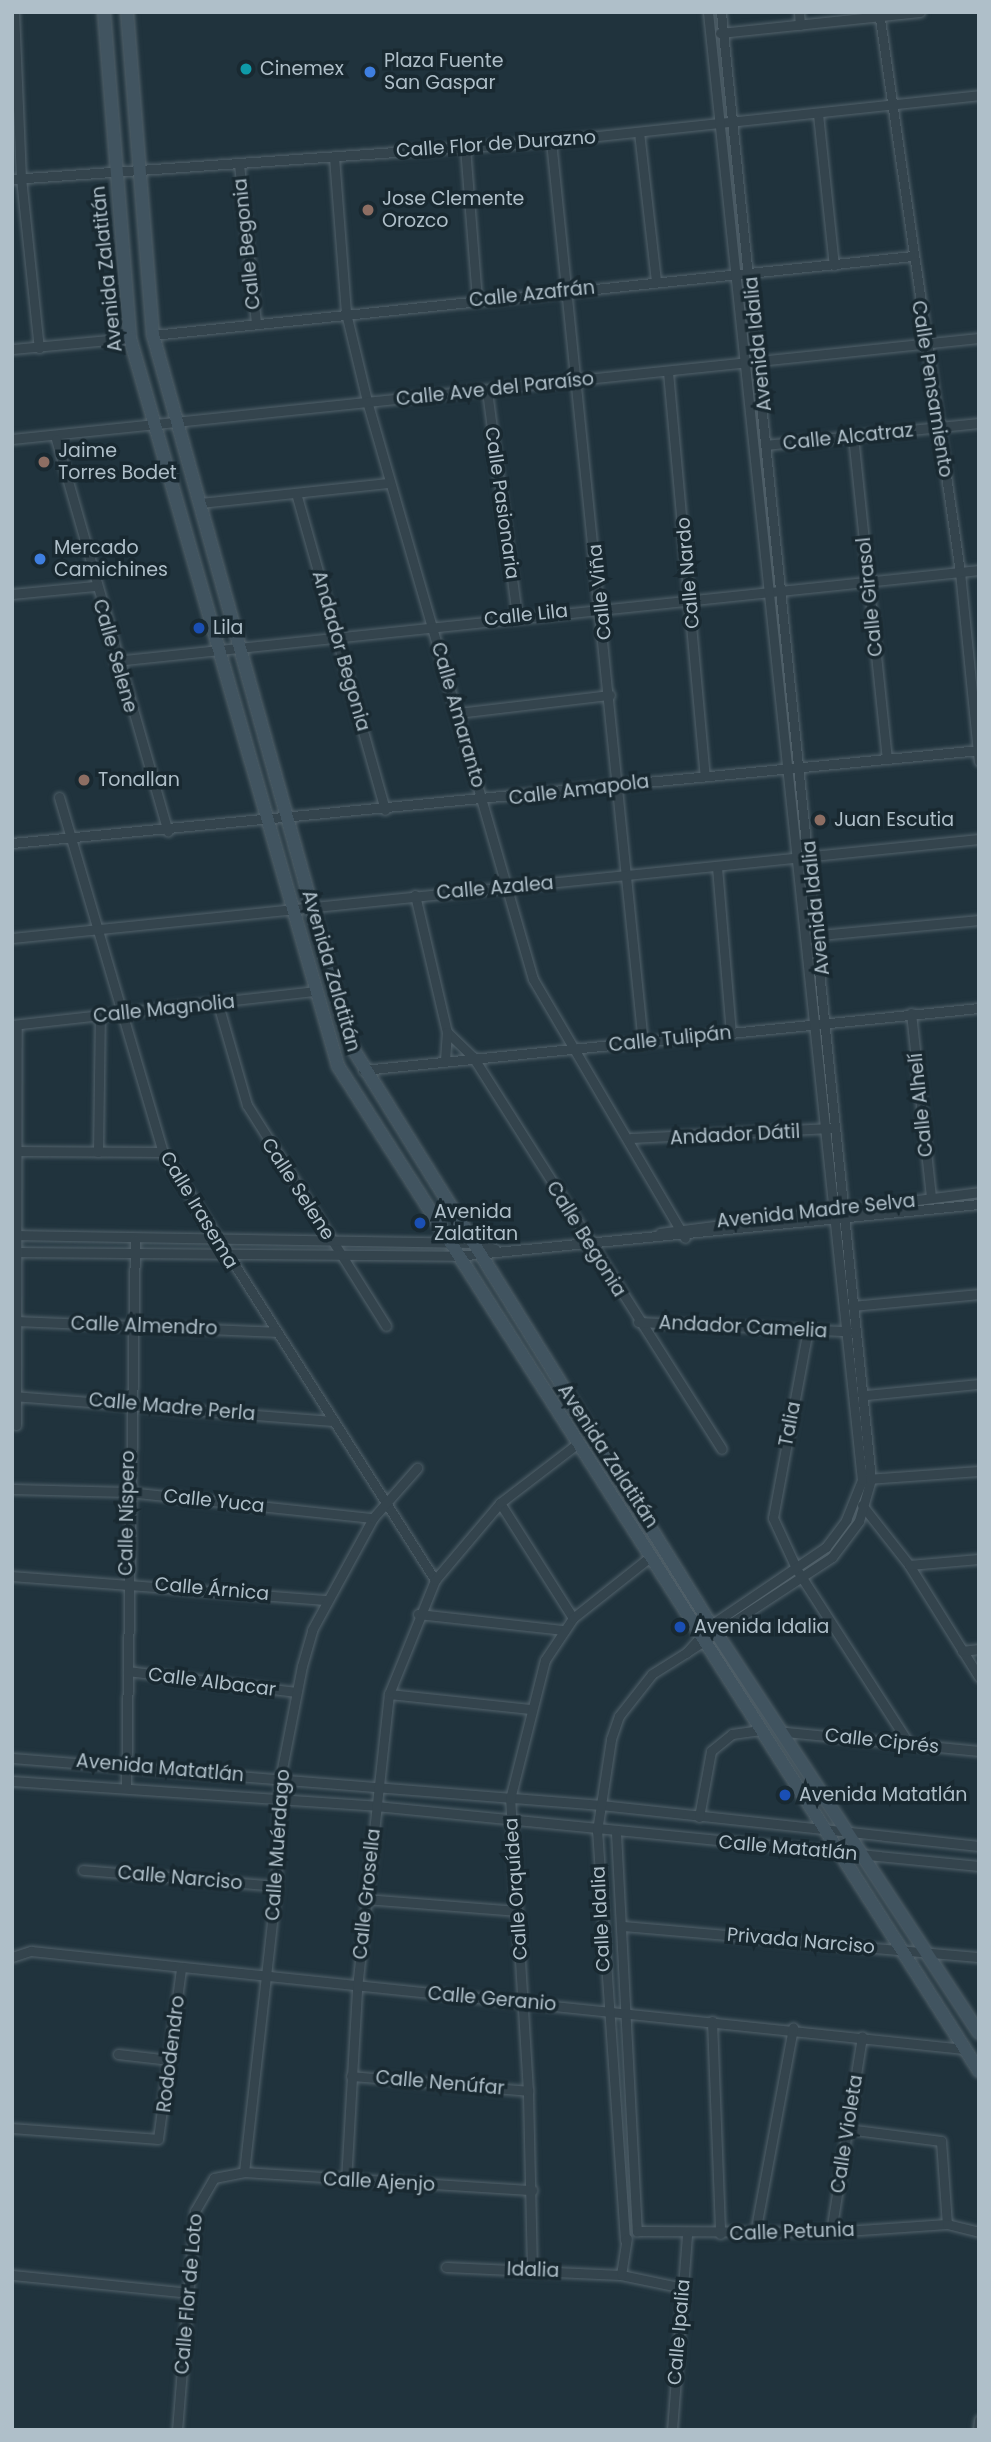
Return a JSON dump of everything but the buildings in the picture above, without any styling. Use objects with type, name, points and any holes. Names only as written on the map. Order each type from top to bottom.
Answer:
[{"type":"street","points":[[14,12],[17,178],[39,348]]},
{"type":"street","name":"Avenida Zalatitán","points":[[104,12],[130,338],[221,647],[316,991],[349,1086],[979,2071]]},
{"type":"street","name":"Avenida Zalatitán","points":[[127,12],[153,335],[291,819],[312,906],[362,1070],[478,1249],[714,1630],[786,1732],[979,2033]]},
{"type":"street","name":"Avenida Idalia","points":[[708,12],[720,123],[761,362],[866,1395],[867,1479],[866,1508],[832,1557],[803,1580],[714,1630]]},
{"type":"street","name":"Avenida Idalia","points":[[701,1639],[826,1547],[867,1479],[848,1331],[798,858],[750,363],[734,122],[721,12]]},
{"type":"street","points":[[799,12],[800,25]]},
{"type":"street","points":[[710,34],[920,12]]},
{"type":"street","name":"Calle Pensamiento","points":[[880,15],[912,256],[960,572],[979,761]]},
{"type":"street","name":"Calle Flor de Durazno","points":[[17,178],[139,172],[551,141],[979,95]]},
{"type":"street","points":[[818,114],[834,265]]},
{"type":"street","points":[[639,132],[656,282]]},
{"type":"street","name":"Calle Viña","points":[[551,141],[603,607],[643,1043]]},
{"type":"street","points":[[465,147],[477,300]]},
{"type":"street","name":"Calle Amaranto","points":[[334,157],[346,313],[367,401],[388,483],[484,801],[533,979],[631,1139],[682,1226],[685,1238]]},
{"type":"street","name":"Calle Begonia","points":[[239,164],[256,323]]},
{"type":"street","name":"Calle Azafrán","points":[[153,335],[912,256]]},
{"type":"street","points":[[12,349],[130,338]]},
{"type":"street","name":"Calle Ave del Paraíso","points":[[12,439],[56,439],[367,401],[487,391],[979,338]]},
{"type":"street","name":"Calle Nardo","points":[[668,372],[691,598],[705,775]]},
{"type":"street","name":"Calle Pasionaria","points":[[487,391],[517,616]]},
{"type":"street","name":"Calle Alcatraz","points":[[758,445],[979,423]]},
{"type":"street","name":"Calle Girasol","points":[[853,436],[887,758]]},
{"type":"street","name":"Calle Selene","points":[[56,439],[115,661],[167,831]]},
{"type":"street","points":[[200,503],[388,483]]},
{"type":"street","name":"Andador Begonia","points":[[296,493],[385,810]]},
{"type":"street","name":"Calle Lila","points":[[115,661],[241,644],[979,570]]},
{"type":"street","points":[[12,593],[95,586]]},
{"type":"street","points":[[458,713],[610,695]]},
{"type":"street","name":"Calle Amapola","points":[[12,844],[484,801],[790,766],[978,750]]},
{"type":"street","name":"Calle Irasema","points":[[59,797],[100,928],[120,1014],[163,1152],[274,1332],[435,1580]]},
{"type":"street","name":"Calle Azalea","points":[[12,938],[979,839]]},
{"type":"street","points":[[717,867],[730,1032]]},
{"type":"street","points":[[415,895],[447,1032],[445,1060]]},
{"type":"street","points":[[820,935],[979,919]]},
{"type":"street","name":"Calle Magnolia","points":[[15,1025],[316,991]]},
{"type":"street","name":"Calle Selene","points":[[218,1004],[247,1105],[386,1326]]},
{"type":"street","name":"Calle Tulipán","points":[[362,1070],[473,1057],[643,1043],[828,1020],[979,1007]]},
{"type":"street","name":"Calle Alhelí","points":[[911,1013],[931,1198]]},
{"type":"street","points":[[98,1152],[100,1016]]},
{"type":"street","points":[[15,1025],[13,1252],[16,1425]]},
{"type":"street","name":"Calle Begonia","points":[[447,1032],[473,1057],[585,1239],[722,1450]]},
{"type":"street","name":"Andador Dátil","points":[[631,1139],[839,1128]]},
{"type":"street","points":[[15,1151],[163,1152]]},
{"type":"street","name":"Avenida Madre Selva","points":[[654,1234],[682,1226],[979,1192]]},
{"type":"street","name":"Avenida Madre Selva","points":[[13,1235],[333,1244],[448,1244],[495,1249],[654,1234],[685,1238],[979,1204]]},
{"type":"street","name":"Calle Níspero","points":[[126,1787],[128,1402],[135,1239]]},
{"type":"street","name":"Avenida Madre Selva","points":[[13,1252],[342,1257],[456,1256],[478,1249]]},
{"type":"street","points":[[846,1307],[979,1294]]},
{"type":"street","name":"Calle Almendro","points":[[15,1321],[274,1332]]},
{"type":"street","name":"Andador Camelia","points":[[638,1322],[848,1331]]},
{"type":"street","name":"Talia","points":[[797,1570],[773,1518],[808,1329]]},
{"type":"street","points":[[866,1395],[979,1384]]},
{"type":"street","name":"Calle Madre Perla","points":[[14,1396],[128,1402],[331,1421]]},
{"type":"street","name":"Calle Grosella","points":[[346,2181],[357,1988],[389,1694],[418,1614],[435,1580],[499,1503],[577,1444]]},
{"type":"street","name":"Calle Muérdago","points":[[244,2172],[276,1886],[280,1779],[296,1692],[327,1600],[373,1518],[417,1468]]},
{"type":"street","points":[[867,1479],[979,1471]]},
{"type":"street","name":"Calle Yuca","points":[[12,1489],[128,1492],[373,1518]]},
{"type":"street","points":[[856,1499],[866,1508],[909,1565],[979,1677]]},
{"type":"street","points":[[499,1503],[573,1618]]},
{"type":"street","name":"Calle Orquídea","points":[[531,2270],[532,2190],[524,2001],[510,1799],[530,1709],[545,1660],[573,1618],[650,1557]]},
{"type":"street","points":[[909,1565],[979,1559]]},
{"type":"street","points":[[797,1570],[909,1744]]},
{"type":"street","name":"Calle Árnica","points":[[12,1576],[126,1581],[327,1600]]},
{"type":"street","points":[[418,1614],[564,1630]]},
{"type":"street","name":"Calle Idalia","points":[[621,2275],[625,2240],[607,2011],[597,1831],[600,1805],[619,1716],[652,1674],[686,1653],[701,1639]]},
{"type":"street","points":[[962,1651],[979,1649]]},
{"type":"street","name":"Calle Albacar","points":[[128,1671],[296,1692]]},
{"type":"street","points":[[389,1694],[530,1709]]},
{"type":"street","points":[[699,1817],[711,1751],[732,1734],[759,1730]]},
{"type":"street","name":"Calle Ciprés","points":[[786,1732],[979,1751]]},
{"type":"street","name":"Avenida Matatlán","points":[[12,1758],[126,1763],[280,1779],[600,1805]]},
{"type":"street","name":"Avenida Matatlán","points":[[12,1781],[376,1806],[597,1831]]},
{"type":"street","name":"Calle Matatlán","points":[[600,1805],[979,1846]]},
{"type":"street","name":"Calle Matatlán","points":[[597,1831],[979,1866]]},
{"type":"street","name":"Calle Idalia","points":[[616,1833],[637,2231]]},
{"type":"street","name":"Calle Narciso","points":[[83,1870],[276,1886]]},
{"type":"street","points":[[366,1899],[517,1911]]},
{"type":"street","name":"Privada Narciso","points":[[622,1926],[979,1957]]},
{"type":"street","name":"Calle Geranio","points":[[16,1954],[793,2027],[964,2049]]},
{"type":"street","name":"Rododendro","points":[[12,2128],[158,2139],[181,1968]]},
{"type":"street","points":[[712,2021],[720,2234]]},
{"type":"street","points":[[755,2233],[793,2027]]},
{"type":"street","name":"Calle Violeta","points":[[831,2232],[862,2036]]},
{"type":"street","points":[[118,2054],[170,2060]]},
{"type":"street","name":"Calle Nenúfar","points":[[351,2076],[528,2091]]},
{"type":"street","points":[[847,2129],[941,2141],[947,2224]]},
{"type":"street","name":"Calle Ajenjo","points":[[227,2172],[532,2190]]},
{"type":"street","name":"Calle Flor de Loto","points":[[177,2430],[195,2211],[205,2184],[227,2172]]},
{"type":"street","name":"Calle Petunia","points":[[637,2231],[687,2234],[831,2232],[947,2224],[979,2232]]},
{"type":"street","points":[[625,2240],[637,2231]]},
{"type":"street","name":"Calle Ipalia","points":[[671,2430],[687,2234]]},
{"type":"street","name":"Idalia","points":[[446,2267],[621,2275],[683,2288]]},
{"type":"street","points":[[12,2275],[188,2293]]},
{"type":"street","points":[[978,2430],[979,2420]]},
{"type":"place","name":"Cinemex","points":[[246,69]]},
{"type":"place","name":"Plaza Fuente San Gaspar","points":[[370,72]]},
{"type":"place","name":"Jose Clemente Orozco","points":[[368,210]]},
{"type":"place","name":"Jaime Torres Bodet","points":[[44,462]]},
{"type":"place","name":"Mercado Camichines","points":[[40,559]]},
{"type":"place","name":"Lila","points":[[199,628]]},
{"type":"place","name":"Tonallan","points":[[84,780]]},
{"type":"place","name":"Juan Escutia","points":[[820,820]]},
{"type":"place","name":"Avenida Zalatitan","points":[[420,1223]]},
{"type":"place","name":"Avenida Idalia","points":[[680,1627]]},
{"type":"place","name":"Avenida Matatlán","points":[[785,1795]]}]
